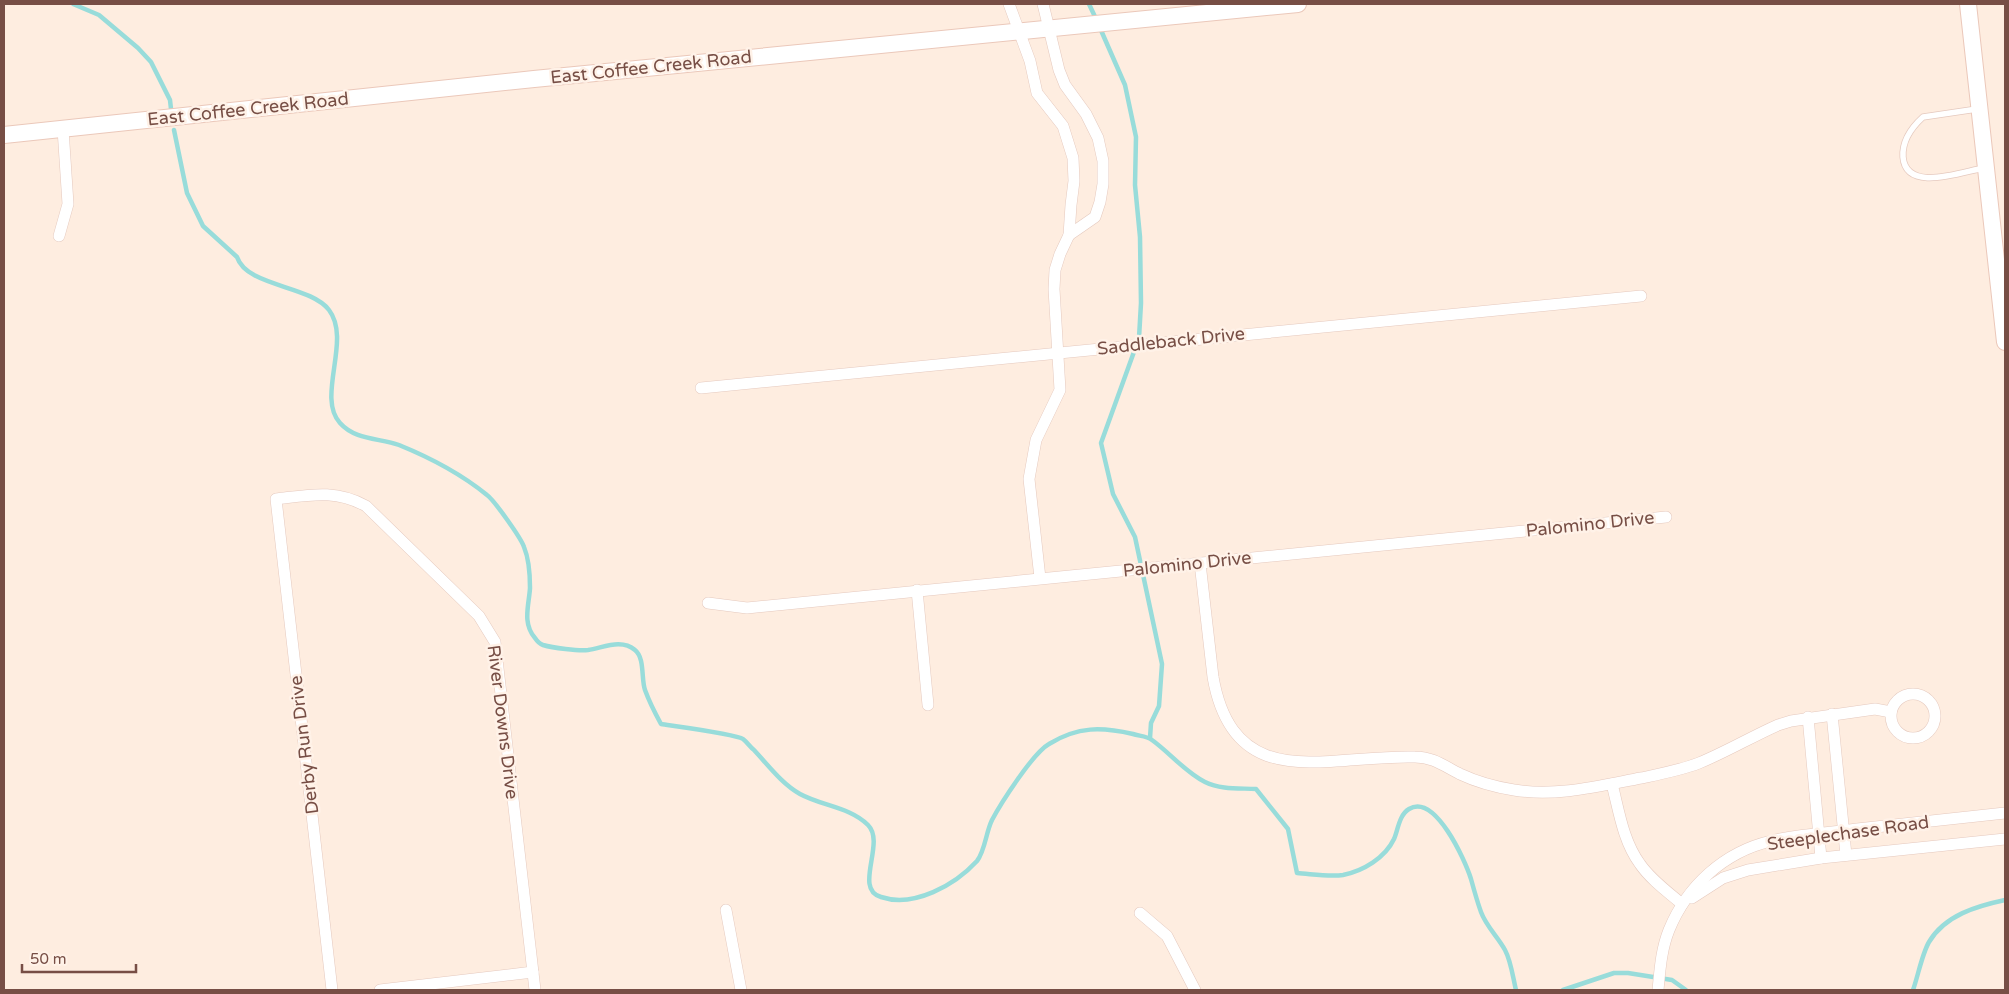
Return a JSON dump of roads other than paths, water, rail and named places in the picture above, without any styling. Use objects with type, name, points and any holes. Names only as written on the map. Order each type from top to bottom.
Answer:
[{"type":"street","points":[[1009,4],[1030,61],[1037,93],[1063,126],[1074,158],[1069,235],[1055,270],[1054,289],[1060,390],[1036,440],[1029,479],[1040,578]]},
{"type":"street","points":[[1043,4],[1064,85],[1086,114],[1098,138],[1103,161],[1103,184],[1095,217],[1069,235]]},
{"type":"street","name":"East Coffee Creek Road","points":[[4,135],[1018,30],[1298,4]]},
{"type":"street","points":[[1968,4],[2005,342]]},
{"type":"street","points":[[60,236],[68,204],[63,129]]},
{"type":"street","name":"Saddleback Drive","points":[[701,388],[1641,296]]},
{"type":"street","name":"River Downs Drive","points":[[276,499],[334,494],[346,496],[366,506],[479,616],[490,632],[495,642],[497,655],[535,990]]},
{"type":"street","name":"Derby Run Drive","points":[[276,499],[332,990]]},
{"type":"street","name":"Palomino Drive","points":[[708,603],[747,608],[1666,517]]},
{"type":"street","points":[[1200,562],[1216,693],[1222,710],[1235,733],[1255,750],[1286,761],[1308,763],[1401,757],[1426,758],[1440,762],[1476,781],[1535,793],[1558,792],[1612,784],[1671,772],[1698,764],[1778,725],[1808,717],[1875,709],[1891,712]]},
{"type":"street","points":[[917,590],[928,705]]},
{"type":"street","points":[[1832,714],[1846,855]]},
{"type":"street","points":[[1808,717],[1821,858]]},
{"type":"street","points":[[1612,784],[1623,827],[1640,864],[1656,882],[1682,904]]},
{"type":"street","name":"Steeplechase Road","points":[[1658,990],[1662,956],[1669,930],[1682,904],[1714,867],[1742,850],[1771,841],[1819,833],[2005,813]]},
{"type":"street","name":"Steeplechase Road","points":[[1682,904],[1723,878],[1748,870],[1821,858],[2005,838]]},
{"type":"street","points":[[726,910],[741,990]]},
{"type":"street","points":[[1140,913],[1167,936],[1195,990]]},
{"type":"street","points":[[380,990],[532,972]]},
{"type":"lane","points":[[1979,108],[1923,117],[1908,135],[1904,144],[1904,161],[1906,169],[1912,175],[1928,179],[1986,168]]},
{"type":"waterway","points":[[73,4],[99,15],[138,48],[151,62],[170,100],[171,109]]},
{"type":"waterway","points":[[1089,4],[1097,21]]},
{"type":"waterway","points":[[1100,28],[1125,85],[1136,137],[1135,185],[1140,237],[1141,303],[1139,338],[1101,443],[1113,494],[1135,537],[1162,664],[1159,706],[1151,723],[1150,738]]},
{"type":"waterway","points":[[174,130],[187,193],[203,226],[237,257],[243,267],[253,274],[308,295],[329,310],[335,322],[337,337],[331,399],[334,412],[340,423],[346,429],[360,436],[399,445],[445,467],[487,495],[507,520],[522,542],[527,557],[530,588],[527,620],[531,632],[538,641],[542,645],[572,650],[588,650],[618,644],[630,646],[638,654],[642,663],[645,690],[661,724],[743,739],[793,790],[809,798],[844,810],[861,819],[873,833],[873,854],[869,875],[873,892],[881,897],[894,900],[907,899],[920,897],[946,886],[968,870],[980,857],[996,812],[1018,779],[1042,749],[1060,738],[1080,731],[1111,730],[1150,739],[1191,773],[1211,785],[1256,789],[1288,829],[1297,873],[1338,876],[1366,867],[1379,858],[1390,846],[1401,819],[1409,809],[1419,807],[1429,811],[1448,831],[1456,844],[1471,879],[1483,917],[1507,954],[1516,990]]},
{"type":"waterway","points":[[1913,990],[1929,942],[1944,925],[1962,913],[2005,900]]},
{"type":"waterway","points":[[1563,990],[1614,973],[1628,973],[1672,980],[1686,990]]}]
